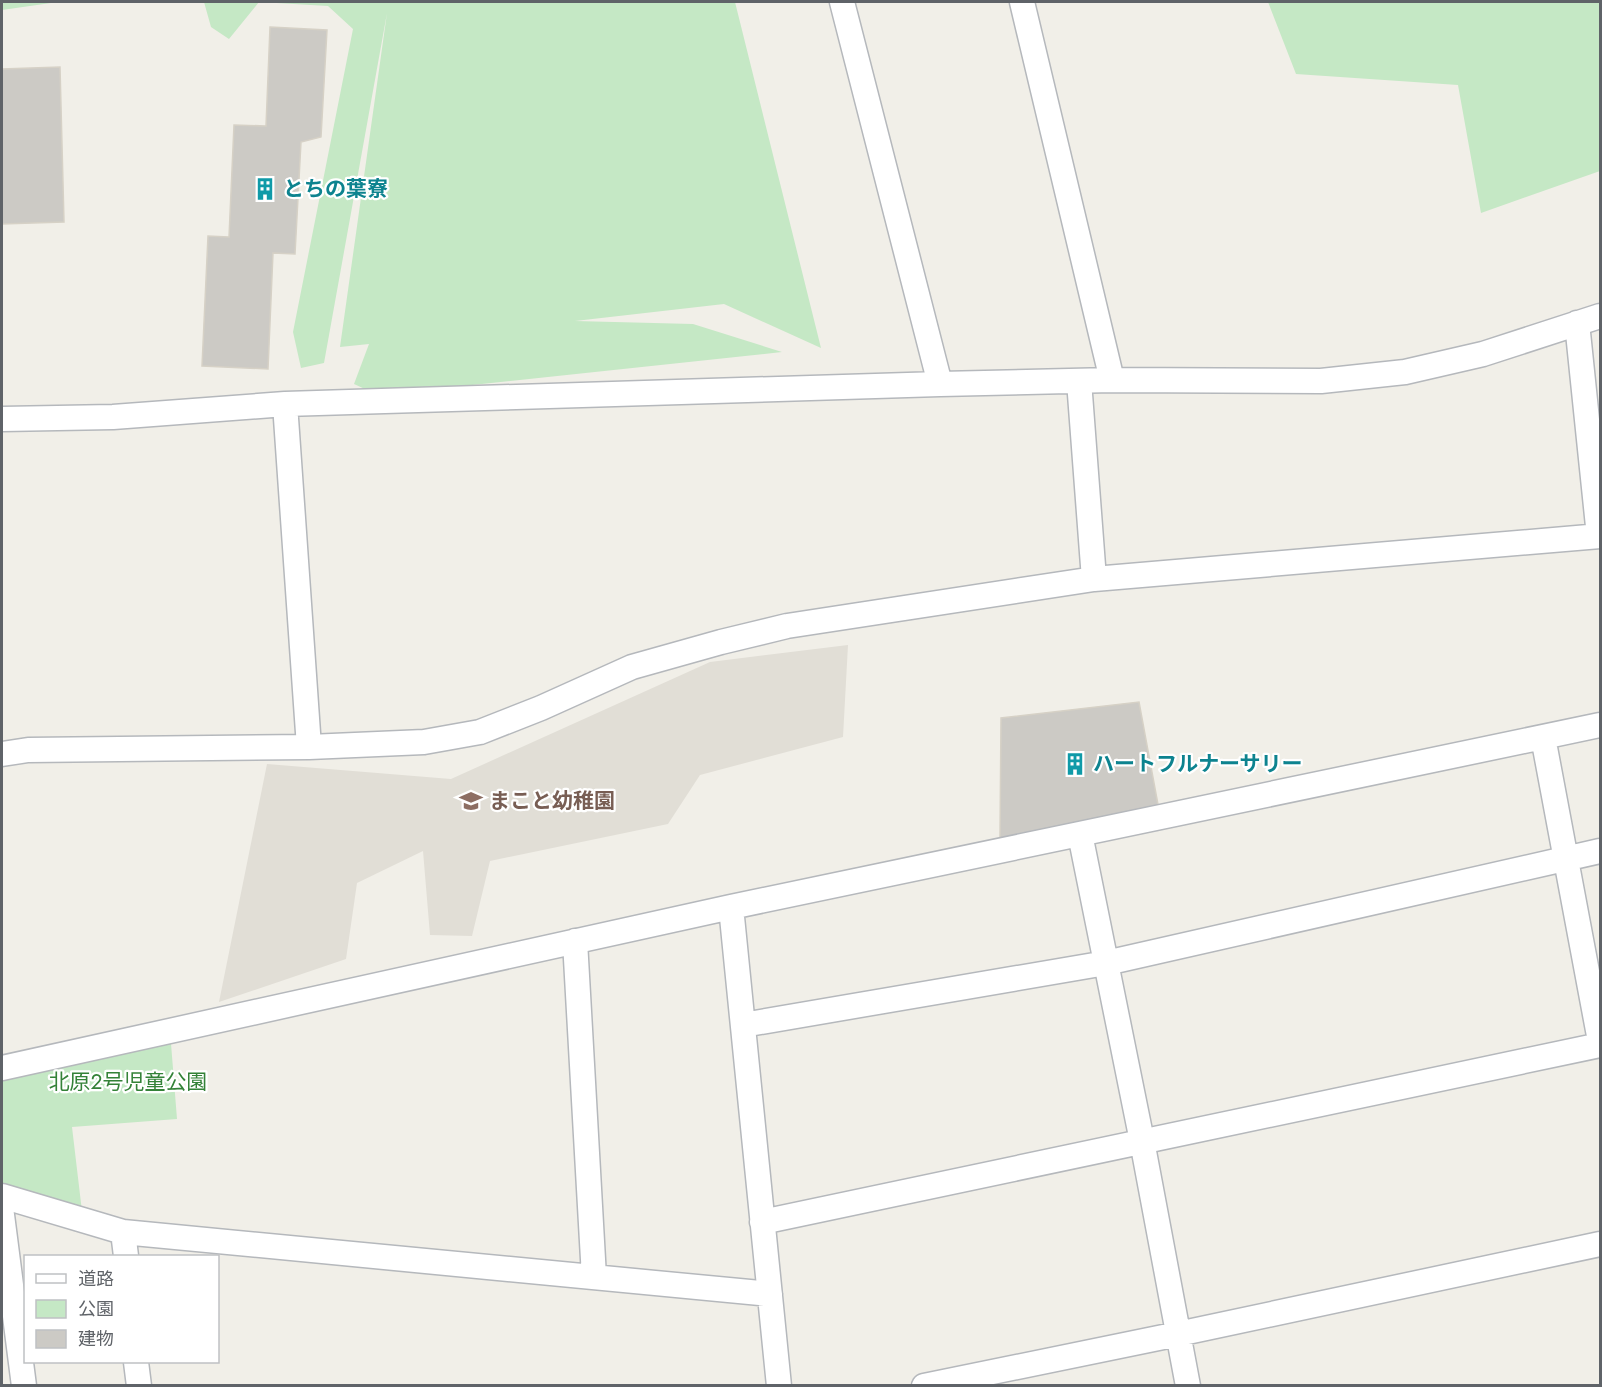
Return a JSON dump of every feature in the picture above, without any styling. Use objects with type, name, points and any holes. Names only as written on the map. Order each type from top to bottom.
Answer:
[{"type":"street","points":[[842,2],[940,384]]},
{"type":"street","points":[[1022,2],[1112,380]]},
{"type":"street","points":[[2,419],[113,417],[285,404],[940,384],[1112,380],[1321,381],[1405,372],[1483,354],[1600,316]]},
{"type":"street","points":[[2,754],[28,750],[309,747],[424,742],[480,732],[541,708],[632,667],[787,626],[1094,579],[1600,536],[1577,323]]},
{"type":"street","points":[[1079,381],[1094,579]]},
{"type":"street","points":[[285,404],[309,747]]},
{"type":"street","points":[[2,1068],[731,907],[1600,725]]},
{"type":"street","points":[[762,1222],[1600,1043],[1543,737]]},
{"type":"street","points":[[1080,834],[1142,1141],[1188,1386]]},
{"type":"street","points":[[743,1025],[1106,963],[1600,851]]},
{"type":"street","points":[[731,907],[779,1386]]},
{"type":"street","points":[[575,941],[594,1277]]},
{"type":"street","points":[[2,1196],[123,1232],[770,1294]]},
{"type":"street","points":[[2,1215],[24,1386]]},
{"type":"street","points":[[123,1232],[126,1255]]},
{"type":"street","points":[[924,1386],[1600,1244]]},
{"type":"street","points":[[136,1363],[139,1386]]},
{"type":"shaded area","name":"まこと幼稚園","points":[[848,645],[843,737],[700,775],[668,824],[490,861],[472,936],[430,935],[423,851],[357,883],[346,959],[219,1002],[267,764],[451,779],[710,662]]},
{"type":"green space","points":[[2,2],[58,2],[2,10]]},
{"type":"green space","points":[[204,2],[259,2],[229,39],[211,27]]},
{"type":"green space","points":[[259,2],[735,2],[821,348],[724,304],[575,321],[693,324],[782,352],[378,395],[354,384],[369,344],[340,347],[387,13],[324,363],[301,368],[293,332],[353,29],[328,6]]},
{"type":"green space","points":[[1268,2],[1600,2],[1600,171],[1481,213],[1458,85],[1296,74]]},
{"type":"green space","name":"北原2号児童公園","points":[[170,1031],[177,1119],[72,1127],[83,1220],[2,1196],[2,1068]]},
{"type":"building","name":"とちの葉寮","points":[[270,27],[327,30],[321,137],[301,142],[295,254],[273,253],[268,369],[202,366],[208,236],[229,237],[234,125],[266,126]]},
{"type":"building","points":[[60,67],[64,222],[2,224],[2,69]]},
{"type":"building","name":"ハートフルナーサリー","points":[[1139,702],[1159,810],[1000,838],[1001,718]]},
{"type":"place","name":"とちの葉寮","points":[[265,189]]},
{"type":"place","name":"ハートフルナーサリー","points":[[1075,764]]},
{"type":"place","name":"まこと幼稚園","points":[[471,801]]}]
